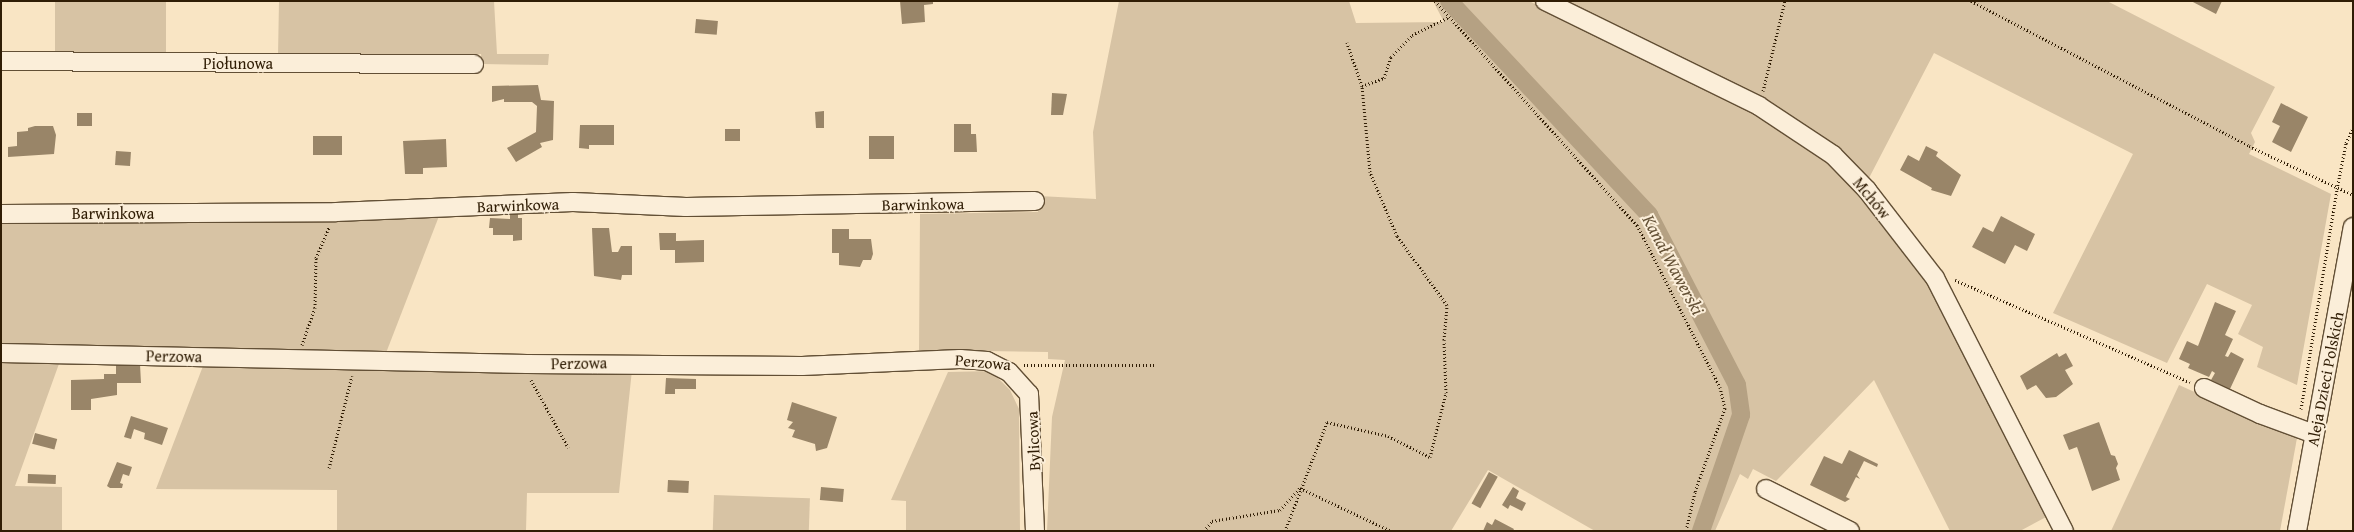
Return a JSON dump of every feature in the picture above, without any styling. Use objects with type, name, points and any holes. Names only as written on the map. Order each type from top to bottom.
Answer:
[{"type":"street","name":"Mchów","points":[[1546,1],[1759,106],[1833,155],[1867,190],[1940,277],[2057,528]]},
{"type":"street","name":"Piołunowa","points":[[1,62],[474,64]]},
{"type":"street","name":"Barwinkowa","points":[[1,214],[336,212],[573,202],[696,206],[1035,201]]},
{"type":"street","name":"Aleja Dzieci Polskich","points":[[2296,531],[2308,433],[2353,226]]},
{"type":"street","name":"Perzowa","points":[[1,353],[527,364],[668,362],[802,366],[960,359],[998,366]]},
{"type":"street","name":"Bylicowa","points":[[998,366],[1021,382],[1029,394],[1035,531]]},
{"type":"street","points":[[2204,388],[2308,433]]},
{"type":"street","points":[[1766,489],[1850,531]]},
{"type":"path","points":[[1435,1],[1637,225],[1720,387],[1725,408],[1695,492],[1686,531]]},
{"type":"path","points":[[1759,106],[1785,1]]},
{"type":"path","points":[[1971,1],[2353,195]]},
{"type":"path","points":[[1362,86],[1384,78],[1391,57],[1412,35],[1449,17]]},
{"type":"path","points":[[1285,531],[1327,422],[1388,436],[1430,457],[1446,393],[1444,340],[1448,305],[1397,236],[1370,172],[1362,86],[1347,43]]},
{"type":"path","points":[[2308,433],[2301,406],[2346,143],[2353,128]]},
{"type":"path","points":[[298,358],[315,308],[316,258],[336,212]]},
{"type":"path","points":[[1940,277],[2204,388]]},
{"type":"path","points":[[330,468],[356,360]]},
{"type":"path","points":[[527,364],[532,386],[568,447]]},
{"type":"path","name":"Perzowa","points":[[998,366],[1156,364]]},
{"type":"path","points":[[1204,531],[1212,521],[1280,510],[1300,488]]},
{"type":"path","points":[[1300,488],[1391,531]]},
{"type":"shaded area","points":[[55,1],[166,1],[166,56],[55,56]]},
{"type":"shaded area","points":[[279,1],[494,1],[497,54],[549,54],[548,65],[482,64],[481,54],[278,55]]},
{"type":"shaded area","points":[[1119,1],[1349,1],[1356,23],[1444,22],[1433,1],[1529,1],[1756,114],[1828,162],[1862,195],[1922,272],[2048,516],[2020,531],[1950,531],[1874,380],[1776,481],[1753,469],[1748,479],[1740,474],[1715,531],[1595,531],[1488,470],[1451,531],[1047,531],[1052,417],[1065,360],[1048,359],[1048,352],[919,350],[920,214],[1038,212],[1039,196],[1096,199],[1093,132]]},
{"type":"shaded area","points":[[1561,1],[2107,1],[2275,87],[2251,133],[2255,142],[2249,154],[2331,194],[2297,385],[2257,367],[2263,347],[2238,334],[2252,305],[2207,284],[2167,363],[2053,313],[2133,154],[1934,53],[1869,178],[1839,149],[1766,101]]},
{"type":"shaded area","points":[[441,211],[386,353],[1,345],[1,220]]},
{"type":"shaded area","points":[[1,360],[60,361],[15,486],[62,487],[62,531],[1,531]]},
{"type":"shaded area","points":[[203,366],[632,370],[619,493],[527,493],[526,531],[337,531],[337,490],[156,489]]},
{"type":"shaded area","points":[[991,371],[1010,390],[1019,409],[1020,531],[906,531],[906,501],[891,500],[948,372]]},
{"type":"shaded area","points":[[2179,385],[2297,438],[2280,531],[2111,531]]},
{"type":"shaded area","points":[[714,495],[810,498],[809,531],[713,531]]},
{"type":"building","points":[[900,1],[933,1],[933,4],[924,5],[925,22],[902,24]]},
{"type":"building","points":[[2191,1],[2222,1],[2216,14]]},
{"type":"building","points":[[696,19],[718,21],[717,35],[695,33]]},
{"type":"building","points":[[538,85],[541,100],[554,101],[553,140],[540,143],[542,147],[516,162],[507,148],[536,132],[537,106],[532,102],[504,102],[504,99],[492,102],[492,86]]},
{"type":"building","points":[[1052,93],[1067,94],[1063,115],[1051,115]]},
{"type":"building","points":[[2281,103],[2308,117],[2291,152],[2272,142],[2280,126],[2272,122]]},
{"type":"building","points":[[824,111],[824,128],[816,128],[815,112]]},
{"type":"building","points":[[77,113],[92,113],[92,126],[77,126]]},
{"type":"building","points":[[954,124],[971,124],[971,134],[976,134],[977,152],[954,152]]},
{"type":"building","points":[[580,125],[614,125],[614,145],[589,145],[589,149],[579,148]]},
{"type":"building","points":[[53,126],[56,135],[54,154],[8,157],[8,147],[17,146],[17,132],[28,131],[28,128]]},
{"type":"building","points":[[725,129],[740,129],[740,141],[725,141]]},
{"type":"building","points":[[313,136],[342,136],[342,155],[313,155]]},
{"type":"building","points":[[869,136],[894,136],[894,159],[869,159]]},
{"type":"building","points":[[446,139],[447,167],[423,168],[423,174],[405,174],[403,141]]},
{"type":"building","points":[[1926,146],[1938,152],[1936,156],[1961,175],[1951,196],[1931,190],[1932,188],[1900,170],[1908,155],[1919,161]]},
{"type":"building","points":[[116,151],[131,152],[130,166],[115,165]]},
{"type":"building","points":[[510,214],[518,214],[518,218],[522,218],[522,240],[513,241],[513,235],[493,235],[493,228],[489,228],[490,218],[510,219]]},
{"type":"building","points":[[2001,216],[2035,234],[2027,251],[2015,245],[2005,264],[1972,247],[1983,227],[1993,232]]},
{"type":"building","points":[[592,228],[609,228],[612,252],[618,252],[621,246],[632,246],[632,275],[622,275],[621,280],[594,276]]},
{"type":"building","points":[[832,229],[849,229],[849,239],[871,239],[873,254],[871,260],[863,260],[860,267],[839,265],[839,253],[832,253]]},
{"type":"building","points":[[659,233],[676,233],[676,241],[704,240],[704,262],[675,263],[675,250],[660,250]]},
{"type":"building","points":[[2215,302],[2236,311],[2225,335],[2233,339],[2225,356],[2228,357],[2231,352],[2244,359],[2230,389],[2211,380],[2215,373],[2212,371],[2209,377],[2188,368],[2190,364],[2179,359],[2187,341],[2198,346]]},
{"type":"building","points":[[2057,353],[2059,357],[2066,353],[2073,366],[2065,370],[2073,384],[2056,397],[2046,398],[2036,385],[2027,390],[2020,376]]},
{"type":"building","points":[[116,364],[140,364],[141,383],[117,383],[117,395],[91,399],[91,410],[71,410],[71,380],[104,379],[104,374],[116,374]]},
{"type":"building","points":[[666,378],[696,379],[696,389],[675,389],[675,394],[665,394]]},
{"type":"building","points":[[792,402],[837,417],[827,448],[816,451],[815,444],[792,437],[795,430],[788,428],[793,422],[787,420]]},
{"type":"building","points":[[131,416],[168,428],[162,445],[144,439],[145,433],[134,429],[131,439],[124,437]]},
{"type":"building","points":[[2099,422],[2111,455],[2115,456],[2118,464],[2116,468],[2120,480],[2092,491],[2077,447],[2069,450],[2063,435]]},
{"type":"building","points":[[35,433],[57,439],[54,450],[32,444]]},
{"type":"building","points":[[1849,450],[1878,464],[1877,467],[1864,461],[1857,475],[1860,479],[1856,477],[1846,497],[1850,499],[1845,502],[1810,485],[1824,456],[1842,464]]},
{"type":"building","points":[[117,462],[132,467],[129,476],[123,474],[120,483],[123,484],[122,488],[110,488],[107,486]]},
{"type":"building","points":[[1489,472],[1498,477],[1480,508],[1472,503]]},
{"type":"building","points":[[28,474],[56,475],[56,484],[28,483]]},
{"type":"building","points":[[668,480],[689,481],[688,493],[667,492]]},
{"type":"building","points":[[821,487],[844,489],[843,502],[820,500]]},
{"type":"building","points":[[1513,487],[1519,491],[1516,498],[1526,503],[1522,511],[1510,505],[1508,509],[1502,505]]},
{"type":"building","points":[[1495,519],[1514,529],[1513,531],[1483,531],[1487,522],[1492,525]]},
{"type":"waterway","name":"Kanał Wawerski","points":[[1449,1],[1649,215],[1737,385],[1741,415],[1701,531]]}]
